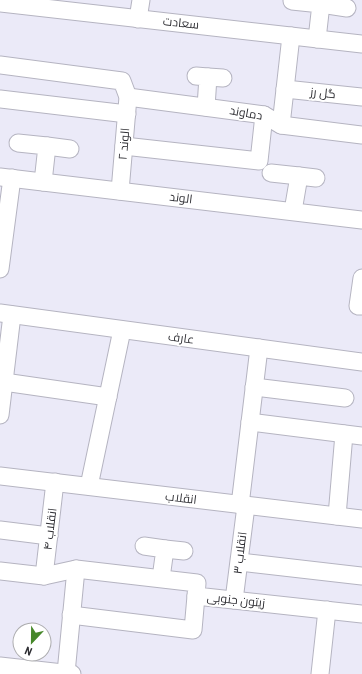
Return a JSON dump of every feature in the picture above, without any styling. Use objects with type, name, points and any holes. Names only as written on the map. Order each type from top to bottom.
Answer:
[{"type":"street","points":[[138,19],[140,0]]},
{"type":"street","points":[[292,1],[347,8]]},
{"type":"street","name":"سعادت","points":[[0,3],[66,5],[138,19],[362,44]]},
{"type":"street","points":[[317,39],[321,4]]},
{"type":"street","points":[[281,125],[291,36]]},
{"type":"street","points":[[0,65],[122,81],[128,97]]},
{"type":"street","points":[[206,107],[209,77]]},
{"type":"street","name":"گل رز","points":[[285,89],[362,97]]},
{"type":"street","name":"دماوند","points":[[128,97],[264,115],[281,125],[362,135]]},
{"type":"street","name":"الوند ۲","points":[[120,191],[128,97]]},
{"type":"street","points":[[0,99],[127,114]]},
{"type":"street","points":[[124,146],[259,161],[264,115]]},
{"type":"street","points":[[18,143],[70,149]]},
{"type":"street","points":[[43,182],[47,146]]},
{"type":"street","points":[[271,173],[316,178]]},
{"type":"street","points":[[293,211],[299,176]]},
{"type":"street","points":[[0,269],[6,178]]},
{"type":"street","name":"الوند","points":[[6,178],[362,220]]},
{"type":"street","points":[[362,278],[358,306],[362,306]]},
{"type":"street","points":[[0,414],[4,382],[6,314]]},
{"type":"street","name":"عارف","points":[[6,314],[362,362]]},
{"type":"street","points":[[89,486],[122,330]]},
{"type":"street","name":"انقلاب ۳","points":[[234,600],[240,562],[250,422],[259,348]]},
{"type":"street","points":[[4,382],[108,397]]},
{"type":"street","points":[[254,387],[345,398]]},
{"type":"street","points":[[250,422],[362,436]]},
{"type":"street","points":[[336,516],[344,434]]},
{"type":"street","name":"انقلاب","points":[[0,476],[362,520]]},
{"type":"street","name":"انقلاب ۴","points":[[44,576],[55,482]]},
{"type":"street","points":[[0,530],[49,536]]},
{"type":"street","points":[[144,546],[184,551]]},
{"type":"street","points":[[161,578],[165,549]]},
{"type":"street","points":[[240,562],[362,576]]},
{"type":"street","points":[[0,666],[69,674],[71,615],[76,569]]},
{"type":"street","name":"زیتون جنوبی","points":[[44,576],[76,569],[161,578],[197,583],[196,596],[362,614]]},
{"type":"street","points":[[0,571],[44,576]]},
{"type":"street","points":[[71,615],[193,630],[196,596]]},
{"type":"street","points":[[320,674],[327,610]]}]
